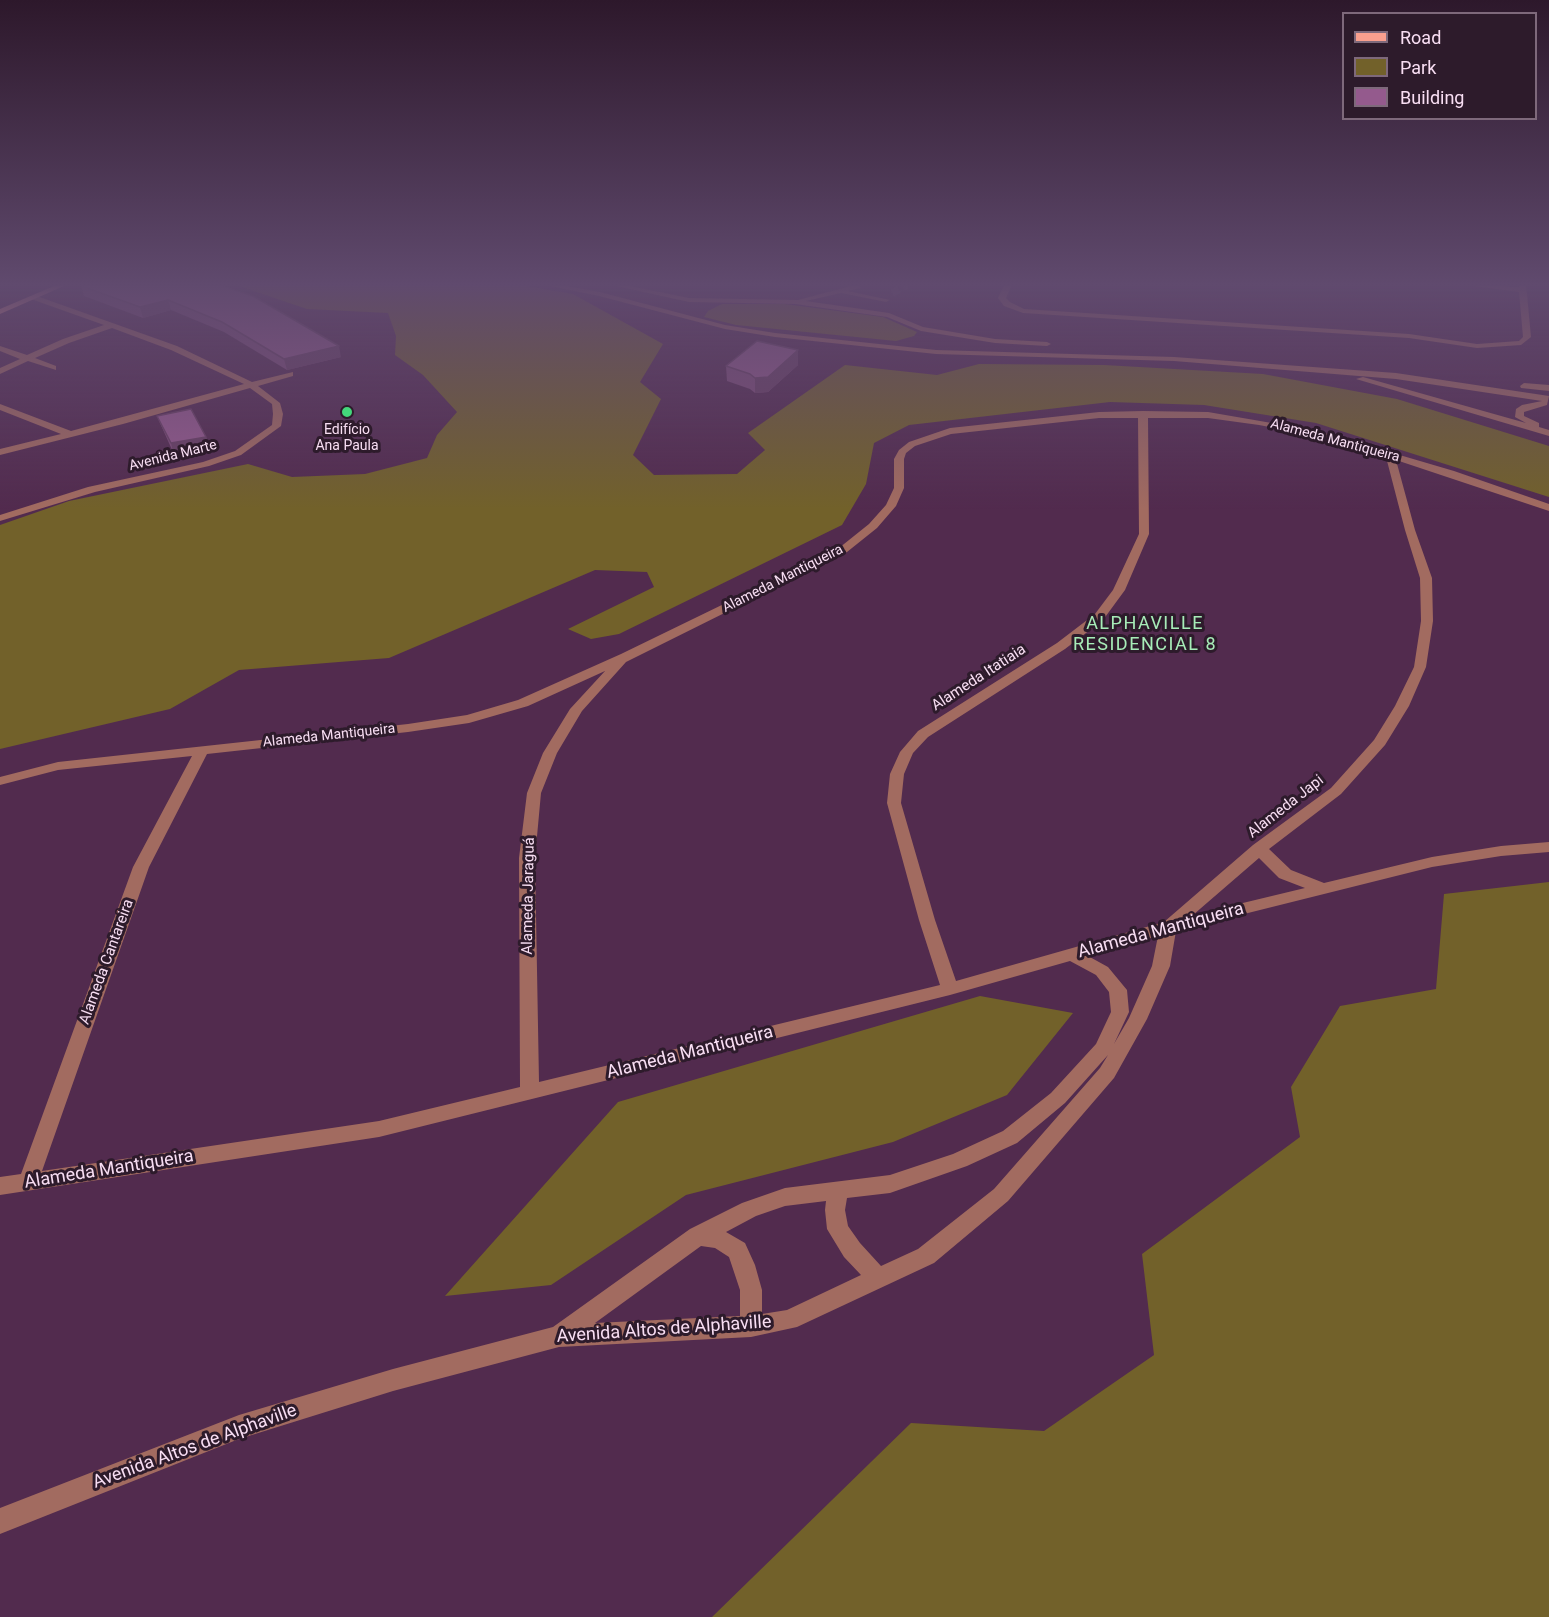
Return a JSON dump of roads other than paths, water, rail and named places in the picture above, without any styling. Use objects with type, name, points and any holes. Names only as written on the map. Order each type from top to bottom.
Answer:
[{"type":"street","points":[[0,371],[25,358]]},
{"type":"street","points":[[27,358],[53,368]]},
{"type":"street","name":"Avenida Marte","points":[[0,518],[92,489],[206,464],[238,453],[276,426],[278,414],[276,403],[252,385],[196,358]]},
{"type":"street","points":[[1158,358],[1396,376],[1549,400]]},
{"type":"street","points":[[1286,358],[1342,362]]},
{"type":"street","points":[[1331,370],[1549,433]]},
{"type":"street","points":[[0,452],[290,374]]},
{"type":"street","points":[[1458,375],[1499,383],[1549,388]]},
{"type":"street","points":[[1549,400],[1519,411],[1520,417],[1549,433]]},
{"type":"street","points":[[0,407],[69,434]]},
{"type":"street","name":"Alameda Itatiaia","points":[[950,988],[927,920],[894,803],[897,774],[907,752],[923,734],[1061,646],[1099,617],[1119,590],[1144,534],[1143,414]]},
{"type":"street","name":"Alameda Mantiqueira","points":[[0,781],[58,766],[408,728],[469,719],[523,703],[626,657],[843,550],[873,526],[891,506],[899,488],[899,459],[902,452],[912,444],[950,431],[1099,415],[1208,415],[1318,434],[1450,473],[1549,508]]},
{"type":"street","name":"Alameda Japi","points":[[1168,927],[1259,849],[1336,791],[1380,742],[1402,706],[1420,668],[1427,621],[1426,578],[1410,530],[1390,455]]},
{"type":"street","name":"Alameda Jaraguá","points":[[530,1093],[527,858],[534,794],[550,753],[577,709],[626,657]]},
{"type":"street","name":"Alameda Cantareira","points":[[28,1182],[141,867],[203,749]]},
{"type":"street","name":"Alameda Mantiqueira","points":[[0,1186],[379,1129],[950,988],[1168,927],[1432,862],[1501,850],[1549,847]]},
{"type":"street","points":[[1259,849],[1285,874],[1324,889]]},
{"type":"street","name":"Avenida Altos de Alphaville","points":[[0,1521],[239,1427],[393,1380],[559,1336],[751,1326],[789,1320],[926,1256],[1001,1195],[1107,1073],[1138,1019],[1161,966],[1168,927]]},
{"type":"street","points":[[559,1336],[698,1236],[749,1209],[785,1197],[890,1184],[960,1160],[1010,1137],[1058,1098],[1103,1048],[1119,1012],[1118,990],[1102,972],[1071,954]]},
{"type":"street","points":[[838,1192],[835,1210],[838,1229],[852,1250],[878,1278]]},
{"type":"street","points":[[698,1236],[719,1239],[737,1250],[751,1290],[751,1326]]},
{"type":"place","name":"Edifício Ana Paula","points":[[347,412]]},
{"type":"district","name":"ALPHAVILLE RESIDENCIAL 8","points":[[1145,634]]}]
